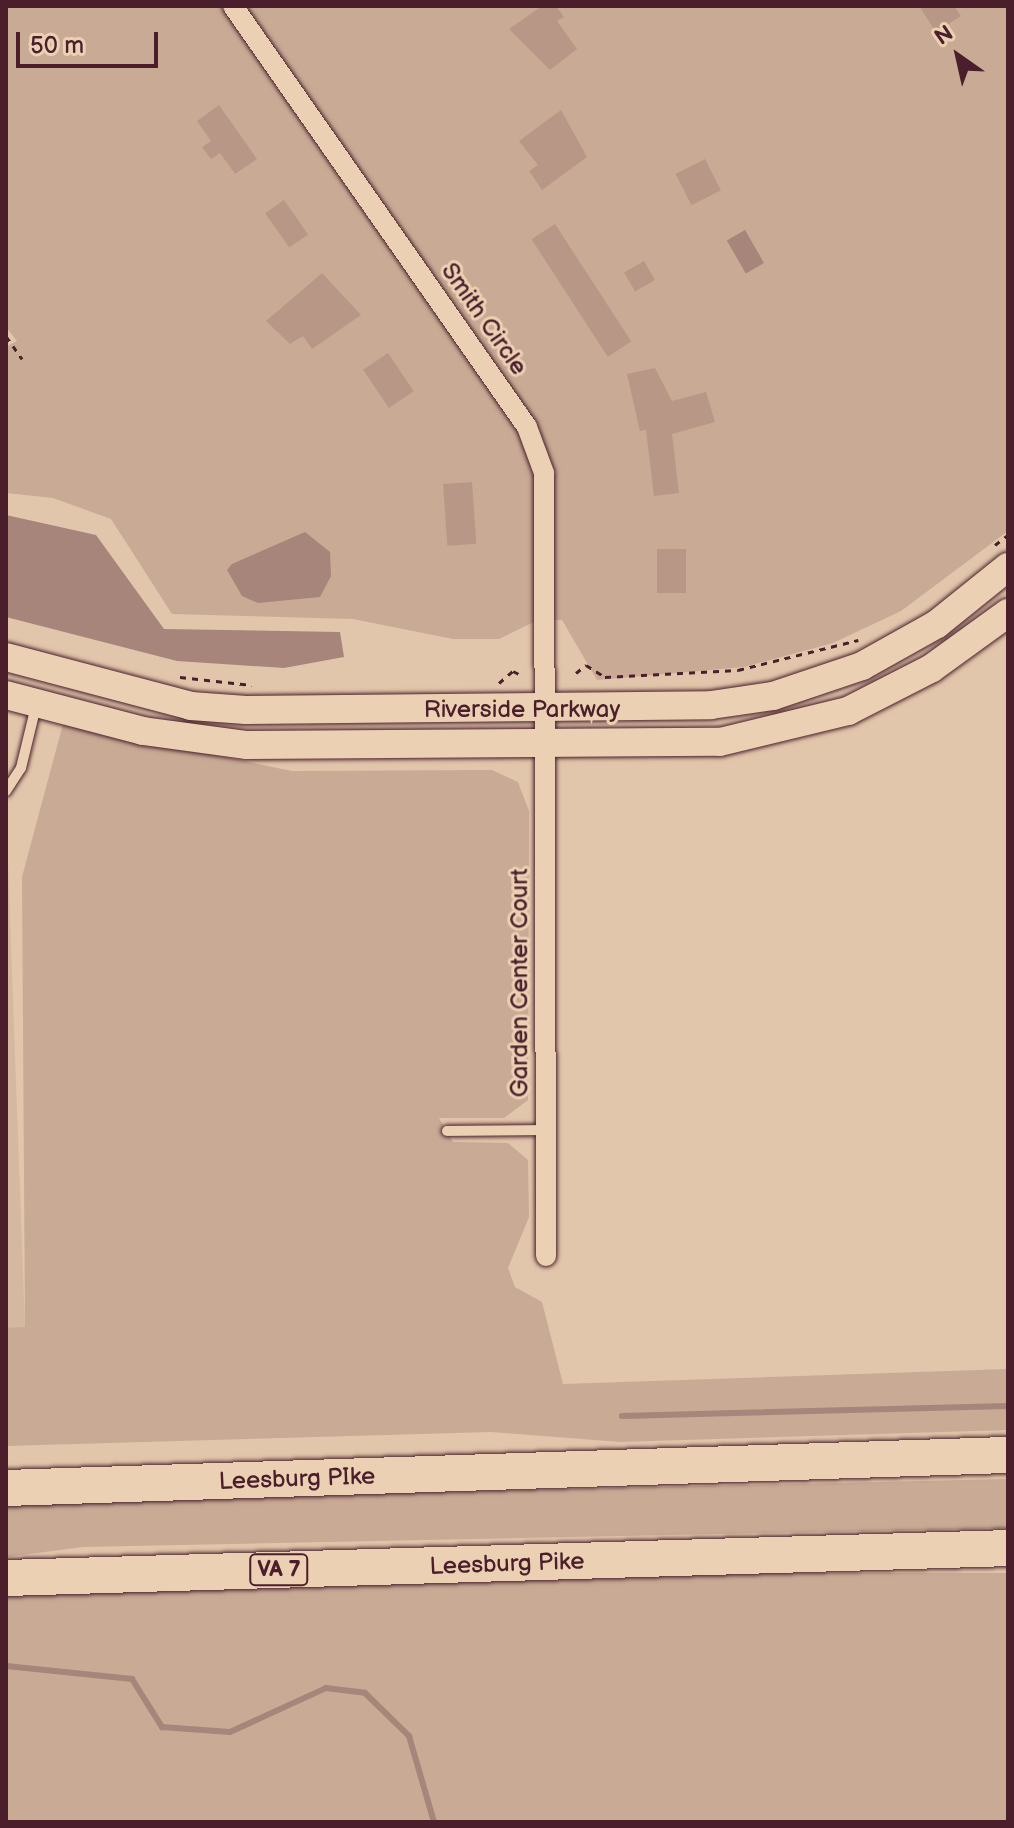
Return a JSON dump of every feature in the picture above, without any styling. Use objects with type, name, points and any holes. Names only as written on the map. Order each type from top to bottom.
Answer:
[{"type":"highway","name":"Leesburg PIke","points":[[24,1487],[1008,1455]]},
{"type":"highway","name":"Leesburg Pike","points":[[6,1578],[1008,1548]]},
{"type":"main road","name":"Riverside Parkway","points":[[6,657],[191,706],[547,710],[711,705],[821,683],[905,644],[998,560]]},
{"type":"main road","name":"Riverside Parkway","points":[[6,695],[143,731],[247,745],[548,746],[720,742],[803,724],[899,687],[1008,613]]},
{"type":"street","name":"Smith Circle","points":[[233,6],[527,427],[546,504],[547,710]]},
{"type":"street","name":"Garden Center Court","points":[[546,1256],[547,710]]},
{"type":"lane","points":[[6,791],[21,768],[37,704]]},
{"type":"lane","points":[[447,1131],[545,1130]]},
{"type":"path","points":[[6,336],[22,359]]},
{"type":"path","points":[[998,560],[1008,535]]},
{"type":"path","points":[[576,673],[586,665],[605,677],[738,670],[865,638]]},
{"type":"path","points":[[494,685],[513,671],[523,676]]},
{"type":"path","points":[[167,674],[263,686]]},
{"type":"shaded area","points":[[6,6],[1008,6],[1008,531],[901,611],[833,643],[744,667],[597,680],[562,620],[540,619],[499,639],[453,639],[353,619],[172,614],[111,519],[53,498],[6,493],[6,347],[17,341],[6,327]]},
{"type":"shaded area","points":[[745,230],[764,263],[746,273],[727,240]]},
{"type":"shaded area","points":[[6,515],[96,535],[164,629],[340,632],[344,657],[284,668],[177,661],[6,617]]},
{"type":"shaded area","points":[[305,532],[330,552],[331,576],[320,597],[258,603],[242,596],[227,570],[232,564]]},
{"type":"shaded area","points":[[63,724],[292,771],[492,770],[518,782],[529,811],[528,1100],[504,1118],[439,1118],[453,1142],[508,1143],[528,1160],[529,1217],[508,1268],[515,1287],[542,1302],[563,1384],[1008,1369],[1008,1430],[620,1442],[491,1432],[6,1446],[6,1328],[25,1327],[22,877]]},
{"type":"shaded area","points":[[6,809],[25,1328],[6,1328]]},
{"type":"shaded area","points":[[1008,1479],[1008,1528],[83,1547],[6,1557],[6,1502]]},
{"type":"shaded area","points":[[6,1573],[1008,1573],[1008,1822],[6,1822]]},
{"type":"building","points":[[542,6],[556,6],[564,17],[557,21],[577,49],[550,70],[509,29]]},
{"type":"building","points":[[919,6],[954,6],[961,16],[936,32]]},
{"type":"building","points":[[219,105],[257,159],[235,174],[220,153],[211,159],[202,147],[211,141],[197,121]]},
{"type":"building","points":[[561,110],[587,157],[542,190],[529,171],[538,165],[519,141]]},
{"type":"building","points":[[705,159],[721,190],[691,205],[676,174]]},
{"type":"building","points":[[284,200],[308,234],[289,248],[265,213]]},
{"type":"building","points":[[555,224],[631,341],[608,357],[532,239]]},
{"type":"building","points":[[644,261],[655,280],[635,292],[624,272]]},
{"type":"building","points":[[322,273],[361,315],[312,349],[303,336],[290,344],[266,321]]},
{"type":"building","points":[[388,353],[414,391],[389,408],[363,370]]},
{"type":"building","points":[[655,368],[672,401],[706,392],[715,422],[672,434],[679,493],[654,496],[646,430],[640,431],[627,374]]},
{"type":"building","points":[[472,482],[476,544],[447,546],[443,484]]},
{"type":"building","points":[[657,549],[686,549],[686,593],[657,593]]},
{"type":"waterway","points":[[622,1416],[1008,1406]]},
{"type":"waterway","points":[[6,1666],[132,1679],[162,1727],[230,1732],[326,1688],[365,1693],[409,1736],[434,1822]]}]
